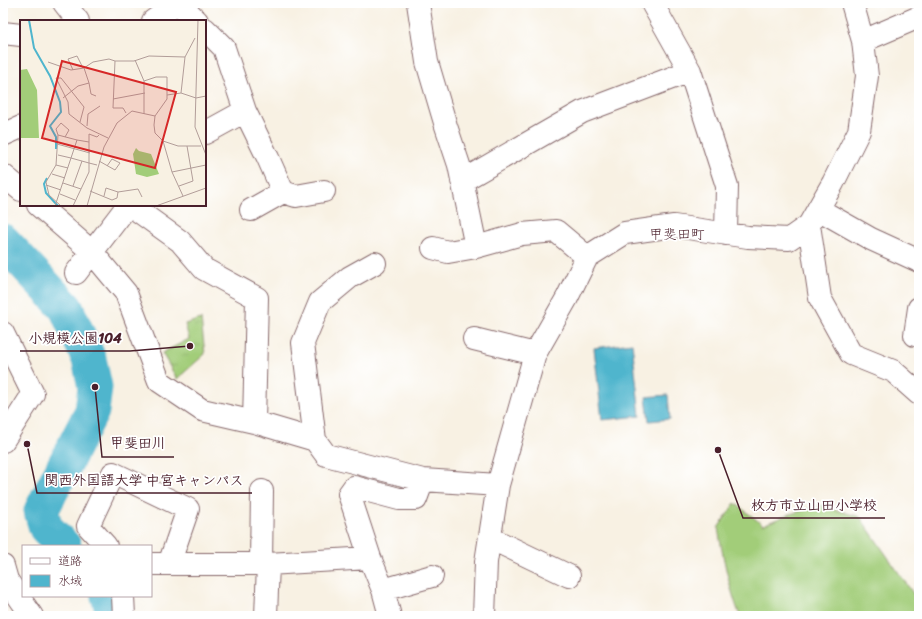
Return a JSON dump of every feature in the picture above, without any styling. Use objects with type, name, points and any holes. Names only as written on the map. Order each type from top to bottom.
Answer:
[{"type":"street","points":[[64,3],[77,20]]},
{"type":"street","points":[[418,3],[427,62],[459,165],[476,247]]},
{"type":"street","points":[[654,3],[653,5],[690,71],[727,186],[726,234]]},
{"type":"street","points":[[484,616],[486,562],[498,484],[535,354],[567,298],[587,257],[625,233],[674,226],[748,237],[789,239],[813,217],[833,183],[859,131],[867,76],[863,41],[852,3]]},
{"type":"street","points":[[168,8],[195,20]]},
{"type":"street","points":[[863,41],[919,17]]},
{"type":"street","points":[[206,30],[224,48],[245,111],[283,192]]},
{"type":"street","points":[[3,32],[20,35]]},
{"type":"street","points":[[462,181],[582,112],[690,71]]},
{"type":"street","points":[[206,132],[245,111]]},
{"type":"street","points":[[3,135],[20,127]]},
{"type":"street","points":[[3,175],[20,189]]},
{"type":"street","points":[[251,210],[283,192],[296,196],[324,192]]},
{"type":"street","points":[[39,206],[91,251],[126,293],[159,381],[202,410],[254,422],[315,440]]},
{"type":"street","points":[[76,273],[91,251],[128,206]]},
{"type":"street","points":[[130,206],[180,241],[204,269],[257,298],[254,422]]},
{"type":"street","points":[[813,217],[871,239],[919,261]]},
{"type":"street","points":[[813,217],[820,298],[851,354],[893,371],[919,394]]},
{"type":"street","points":[[433,248],[448,252],[476,247],[522,234],[556,231],[587,257]]},
{"type":"street","points":[[375,264],[350,277],[320,302],[303,343],[315,440],[326,455],[423,480],[498,484]]},
{"type":"street","points":[[915,335],[919,308]]},
{"type":"street","points":[[3,333],[33,394],[3,441]]},
{"type":"street","points":[[474,339],[535,354]]},
{"type":"street","points":[[105,545],[88,526],[113,473],[188,508],[160,564],[265,564],[370,558]]},
{"type":"street","points":[[390,616],[383,590],[370,558],[348,494],[354,487],[399,499],[416,499],[423,480]]},
{"type":"street","points":[[262,491],[266,616]]},
{"type":"street","points":[[490,538],[569,576]]},
{"type":"street","points":[[3,566],[7,580],[32,616]]},
{"type":"street","points":[[383,590],[432,576]]},
{"type":"street","points":[[123,597],[124,616]]},
{"type":"green space","points":[[201,319],[205,354],[177,379],[162,353],[189,339],[185,324]]},
{"type":"green space","points":[[735,503],[763,525],[787,515],[820,505],[860,517],[919,602],[919,616],[740,616],[727,572],[718,528]]},
{"type":"water","points":[[632,343],[640,416],[602,420],[594,348]]},
{"type":"water","points":[[668,395],[670,419],[649,421],[646,397]]},
{"type":"waterway","points":[[3,241],[66,308],[89,359],[95,387],[92,411],[41,511],[46,528],[63,545]]},
{"type":"waterway","points":[[108,597],[114,616]]},
{"type":"place","name":"小規模公園104","points":[[190,346]]},
{"type":"place","name":"甲斐田川","points":[[95,387]]},
{"type":"place","name":"関西外国語大学 中宮キャンパス","points":[[27,444]]},
{"type":"place","name":"枚方市立山田小学校","points":[[718,450]]},
{"type":"district","name":"甲斐田町","points":[[677,234]]}]
